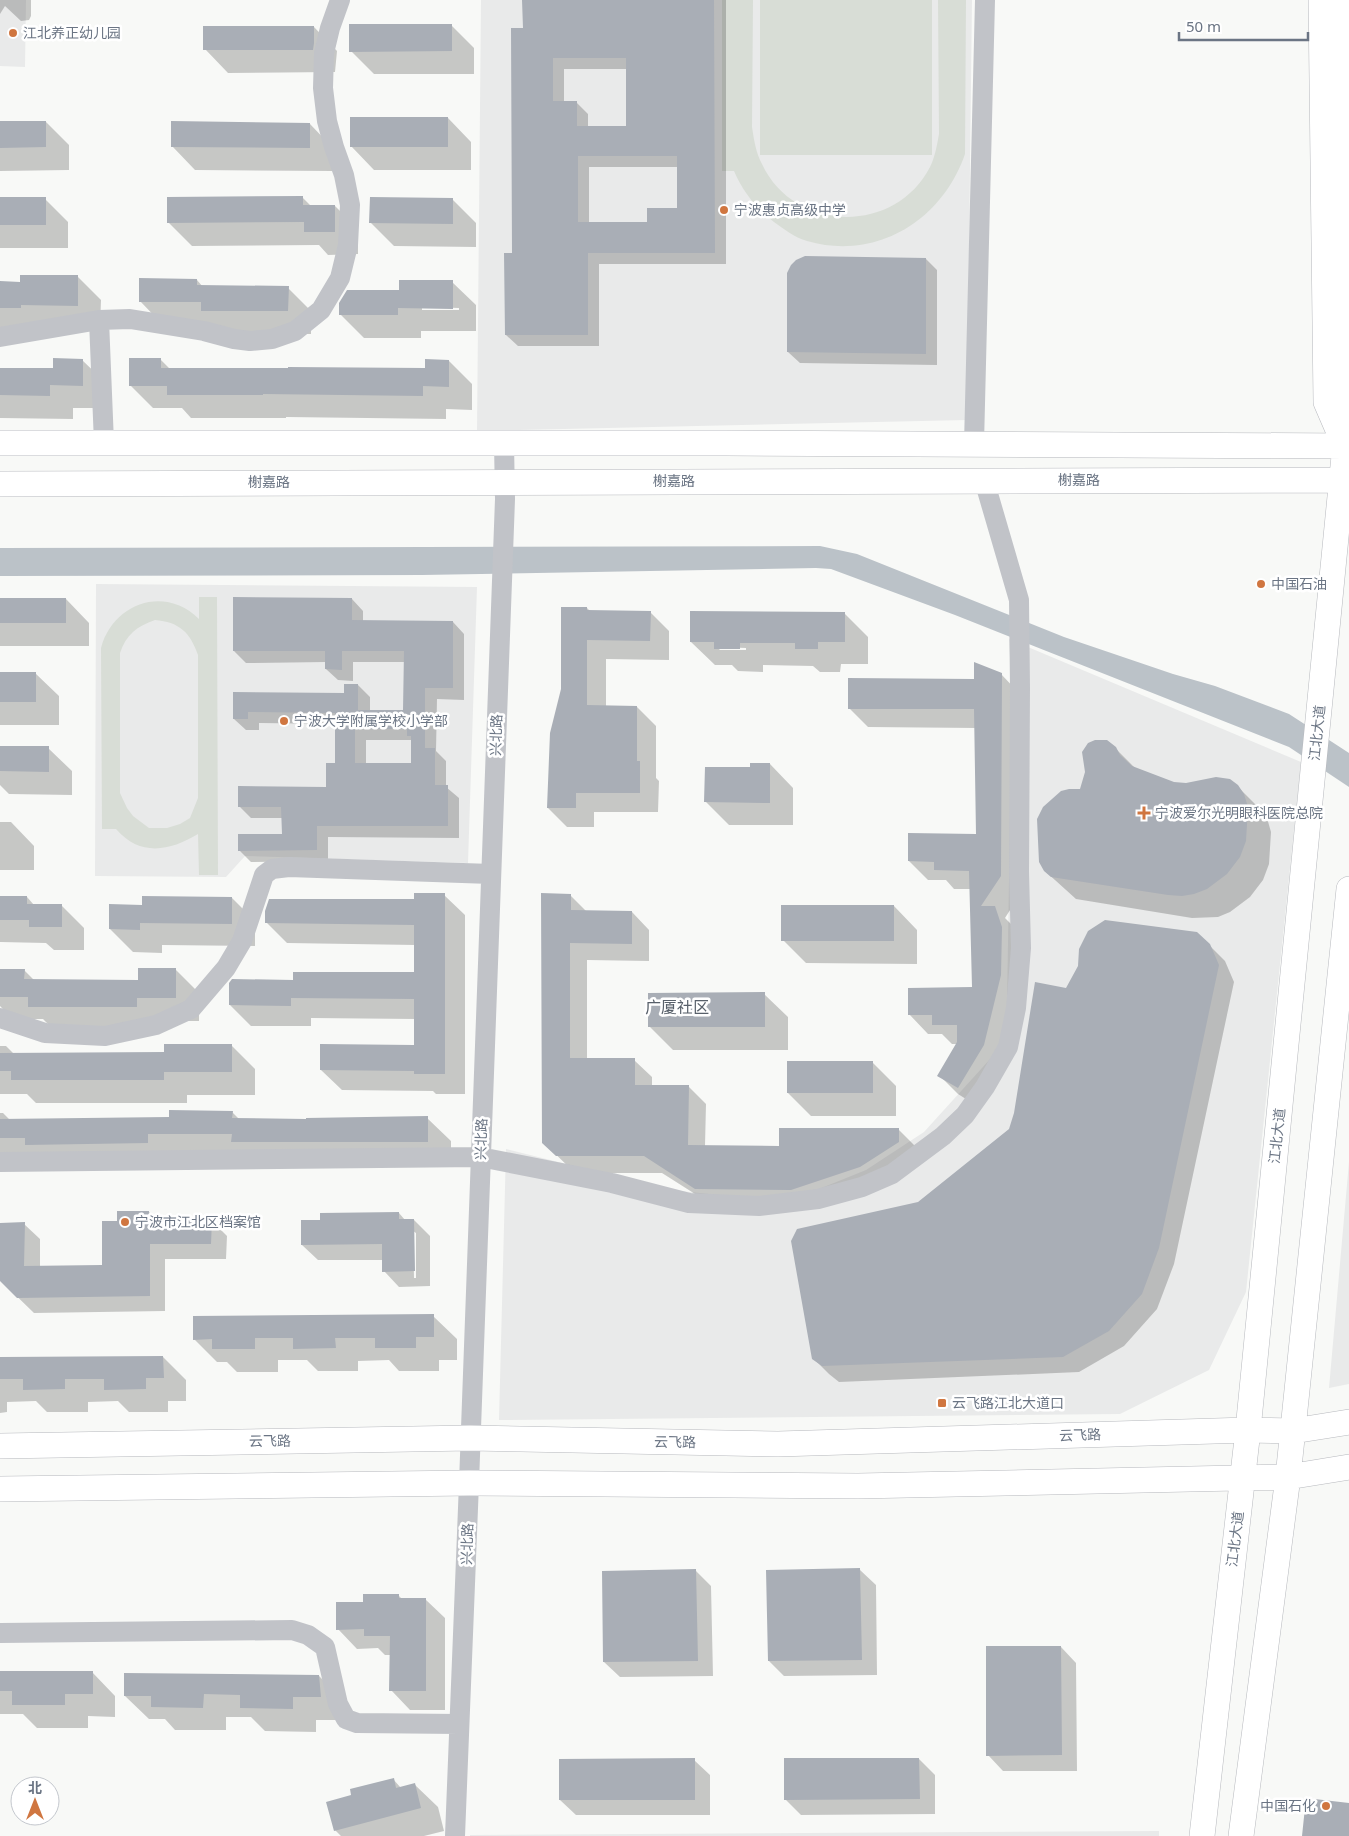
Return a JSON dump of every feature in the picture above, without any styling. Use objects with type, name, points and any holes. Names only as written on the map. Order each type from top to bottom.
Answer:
[{"type":"highway","points":[[1342,0],[1348,443]]},
{"type":"main road","points":[[0,442],[1348,443],[1326,402],[1320,0]]},
{"type":"main road","name":"江北大道","points":[[1202,1836],[1248,1430],[1348,443]]},
{"type":"main road","name":"榭嘉路","points":[[0,484],[505,490],[984,480],[1345,480]]},
{"type":"main road","points":[[1241,1836],[1288,1477],[1349,889]]},
{"type":"main road","name":"云飞路","points":[[0,1446],[470,1438],[778,1444],[1248,1430],[1293,1431],[1349,1422]]},
{"type":"main road","points":[[0,1489],[469,1483],[858,1486],[1288,1477],[1349,1467]]},
{"type":"street","points":[[0,337],[99,320],[130,319],[250,341],[272,339],[295,331],[322,310],[340,278],[348,245],[350,205],[344,175],[327,121],[323,88],[324,53],[340,0]]},
{"type":"street","points":[[974,444],[985,0]]},
{"type":"street","points":[[99,320],[104,442]]},
{"type":"street","name":"兴北路","points":[[454,1836],[469,1483],[505,490],[504,442]]},
{"type":"street","points":[[0,1162],[480,1157],[612,1183],[689,1203],[759,1206],[818,1199],[862,1187],[892,1174],[942,1136],[965,1115],[985,1088],[1008,1047],[1016,1008],[1021,948],[1019,600],[984,480]]},
{"type":"street","points":[[0,1018],[46,1033],[106,1036],[156,1024],[190,1009],[226,968],[242,941],[264,874],[272,869],[289,867],[491,874]]},
{"type":"street","points":[[0,1633],[292,1630],[308,1635],[325,1647],[338,1704],[346,1719],[357,1723],[459,1724]]},
{"type":"shaded area","name":"江北养正幼儿园","points":[[0,0],[26,0],[25,67],[0,66]]},
{"type":"shaded area","name":"宁波惠贞高级中学","points":[[481,0],[972,0],[967,420],[477,431]]},
{"type":"shaded area","points":[[722,0],[753,0],[752,127],[754,142],[762,164],[777,187],[797,203],[820,213],[845,217],[870,214],[893,205],[914,189],[930,167],[935,155],[939,134],[938,0],[966,0],[965,154],[954,178],[940,199],[923,216],[903,230],[881,240],[858,245],[833,246],[798,238],[761,211],[746,193],[734,171],[722,171]]},
{"type":"shaded area","points":[[760,0],[932,0],[932,155],[760,155]]},
{"type":"shaded area","points":[[820,546],[857,554],[1064,637],[1173,674],[1215,686],[1289,714],[1349,753],[1349,787],[1289,747],[955,615],[831,569],[422,575],[0,576],[0,548]]},
{"type":"shaded area","name":"宁波大学附属学校小学部","points":[[96,584],[477,587],[468,863],[245,856],[226,877],[95,876]]},
{"type":"shaded area","points":[[199,597],[217,597],[218,875],[199,875],[198,834],[177,844],[156,848],[135,844],[116,829],[102,829],[101,648],[107,632],[128,610],[156,601],[171,603],[186,609],[199,619]],"holes":[[[155,620],[177,626],[187,634],[198,655],[198,798],[190,818],[180,824],[167,828],[149,828],[133,816],[120,793],[120,653],[125,641],[138,628]]]},
{"type":"shaded area","points":[[1009,639],[1301,762],[1246,1292],[1209,1370],[1120,1414],[499,1420],[506,1149],[671,1190],[756,1199],[819,1189],[866,1170],[924,1132],[1001,1047],[1007,1005],[1012,694]]},
{"type":"shaded area","points":[[1349,1162],[1349,1384],[1329,1388]]},
{"type":"shaded area","points":[[1159,1831],[1159,1836],[470,1836],[470,1835]]},
{"type":"building","points":[[522,0],[714,0],[715,253],[588,253],[588,335],[505,335],[504,253],[512,253],[511,28],[523,28]],"holes":[[[553,58],[626,58],[626,126],[577,126],[577,101],[553,101]],[[578,156],[677,156],[677,208],[647,208],[647,222],[578,222]]]},
{"type":"building","points":[[349,24],[452,24],[452,51],[349,52]]},
{"type":"building","points":[[203,26],[314,26],[313,50],[203,50]]},
{"type":"building","points":[[350,117],[448,117],[448,147],[350,147]]},
{"type":"building","points":[[0,121],[46,121],[46,147],[0,148]]},
{"type":"building","points":[[171,121],[310,123],[310,148],[171,147]]},
{"type":"building","points":[[303,196],[303,205],[335,205],[335,232],[304,232],[304,222],[167,223],[167,197]]},
{"type":"building","points":[[0,197],[46,197],[46,225],[0,225]]},
{"type":"building","points":[[370,197],[453,198],[453,224],[369,223]]},
{"type":"building","points":[[805,256],[926,258],[926,354],[787,352],[787,273],[796,260]]},
{"type":"building","points":[[20,275],[78,275],[78,306],[21,305],[21,308],[0,308],[0,281],[20,282]]},
{"type":"building","points":[[139,278],[197,279],[197,285],[289,286],[288,311],[201,311],[201,302],[139,302]]},
{"type":"building","points":[[399,280],[453,280],[453,309],[398,308],[398,315],[339,315],[339,303],[347,290],[399,290]]},
{"type":"building","points":[[53,358],[83,359],[83,386],[50,385],[50,396],[0,395],[0,368],[53,368]]},
{"type":"building","points":[[129,358],[161,358],[161,368],[425,368],[425,359],[449,360],[449,387],[423,386],[423,396],[167,395],[167,386],[129,386]]},
{"type":"building","points":[[233,597],[352,598],[352,620],[453,621],[453,688],[425,688],[425,748],[435,748],[435,785],[448,785],[448,826],[317,826],[317,850],[238,851],[238,834],[282,834],[281,807],[238,807],[238,786],[326,787],[326,763],[335,763],[335,713],[248,712],[248,719],[233,719],[233,692],[344,693],[344,684],[358,684],[358,710],[403,710],[404,651],[342,651],[342,670],[325,669],[325,651],[233,651]],"holes":[[[355,729],[407,729],[407,736],[411,736],[411,763],[355,763]]]},
{"type":"building","points":[[0,598],[66,598],[66,623],[0,623]]},
{"type":"building","points":[[561,607],[587,607],[587,610],[651,611],[650,641],[587,640],[587,705],[637,706],[637,761],[640,761],[640,793],[576,793],[576,808],[547,808],[550,733],[561,689]]},
{"type":"building","points":[[690,611],[845,612],[845,642],[818,642],[818,649],[795,649],[795,643],[740,643],[740,649],[714,649],[714,642],[690,642]]},
{"type":"building","points":[[974,662],[1002,673],[1001,876],[981,906],[995,906],[1002,927],[1001,975],[984,1045],[958,1088],[937,1076],[957,1042],[957,1025],[932,1025],[932,1015],[908,1015],[908,988],[972,987],[969,871],[934,870],[934,862],[908,861],[908,833],[976,834],[974,709],[848,709],[848,678],[974,679]]},
{"type":"building","points":[[0,672],[36,672],[36,702],[0,702]]},
{"type":"building","name":"宁波爱尔光明眼科医院总院","points":[[1095,740],[1107,740],[1116,747],[1120,755],[1132,766],[1174,782],[1186,783],[1216,777],[1230,779],[1238,785],[1244,794],[1248,807],[1246,841],[1240,857],[1227,874],[1207,889],[1182,896],[1051,877],[1044,871],[1039,862],[1037,819],[1043,807],[1061,791],[1080,789],[1085,772],[1082,752],[1088,743]]},
{"type":"building","points":[[0,746],[49,746],[49,772],[0,771]]},
{"type":"building","points":[[750,763],[770,763],[770,803],[704,802],[705,767],[750,767]]},
{"type":"building","points":[[414,893],[445,893],[445,1074],[414,1074],[414,1071],[320,1070],[320,1044],[414,1045],[414,999],[291,998],[291,1006],[229,1005],[229,983],[232,979],[293,980],[293,972],[414,972],[414,925],[265,923],[265,911],[269,899],[414,899]]},
{"type":"building","points":[[541,893],[571,894],[571,910],[632,911],[632,944],[570,943],[570,1058],[635,1058],[635,1085],[689,1085],[688,1145],[779,1146],[779,1128],[899,1128],[899,1142],[860,1167],[791,1190],[695,1189],[644,1156],[556,1156],[542,1143]]},
{"type":"building","points":[[0,896],[27,896],[27,904],[62,904],[62,927],[29,927],[29,920],[0,920]]},
{"type":"building","points":[[142,896],[232,897],[232,924],[140,923],[140,930],[109,929],[109,904],[142,905]]},
{"type":"building","points":[[781,905],[894,905],[894,941],[781,941]]},
{"type":"building","points":[[1105,920],[1197,932],[1210,944],[1219,965],[1159,1248],[1142,1294],[1109,1331],[1063,1357],[822,1366],[812,1359],[791,1241],[797,1229],[918,1202],[1009,1129],[1014,1113],[1035,982],[1066,988],[1078,966],[1079,949],[1088,931]]},
{"type":"building","points":[[138,968],[176,968],[176,998],[137,998],[137,1007],[28,1007],[28,997],[0,997],[0,969],[25,969],[24,979],[138,980]]},
{"type":"building","points":[[765,992],[765,1027],[648,1027],[648,993]]},
{"type":"building","points":[[164,1044],[232,1044],[232,1072],[164,1072],[164,1080],[11,1080],[11,1071],[0,1071],[0,1053],[164,1052]]},
{"type":"building","points":[[787,1061],[873,1061],[873,1093],[787,1093]]},
{"type":"building","points":[[169,1110],[233,1111],[232,1118],[306,1119],[428,1116],[428,1142],[231,1142],[232,1134],[148,1134],[148,1143],[25,1145],[25,1138],[0,1138],[0,1119],[169,1117]]},
{"type":"building","points":[[117,1211],[149,1211],[149,1220],[212,1219],[211,1244],[150,1244],[150,1296],[17,1298],[0,1281],[0,1223],[25,1222],[24,1266],[102,1265],[102,1221],[117,1221]]},
{"type":"building","points":[[399,1212],[399,1219],[414,1219],[415,1271],[382,1272],[382,1244],[301,1245],[301,1220],[320,1220],[320,1213]]},
{"type":"building","points":[[434,1314],[434,1337],[416,1337],[416,1348],[375,1348],[375,1338],[335,1338],[336,1348],[293,1349],[293,1338],[255,1338],[255,1349],[212,1349],[212,1339],[193,1340],[193,1316]]},
{"type":"building","points":[[163,1356],[164,1378],[146,1378],[146,1389],[104,1390],[104,1379],[65,1379],[65,1389],[23,1390],[23,1379],[0,1379],[0,1357]]},
{"type":"building","points":[[860,1568],[862,1660],[768,1661],[766,1570]]},
{"type":"building","points":[[696,1569],[698,1661],[603,1662],[602,1571]]},
{"type":"building","points":[[363,1594],[399,1594],[399,1598],[426,1598],[426,1691],[389,1691],[390,1636],[364,1636],[364,1629],[336,1630],[336,1602],[363,1602]]},
{"type":"building","points":[[986,1646],[1061,1646],[1062,1755],[986,1756]]},
{"type":"building","points":[[0,1671],[93,1671],[93,1694],[65,1694],[65,1705],[12,1705],[12,1691],[0,1691]]},
{"type":"building","points":[[124,1673],[319,1675],[321,1697],[293,1697],[293,1709],[240,1708],[240,1695],[204,1694],[203,1708],[151,1707],[151,1696],[124,1696]]},
{"type":"building","points":[[695,1758],[695,1800],[559,1800],[559,1759]]},
{"type":"building","points":[[784,1758],[919,1758],[920,1799],[784,1800]]},
{"type":"building","points":[[394,1778],[396,1788],[415,1783],[421,1808],[334,1831],[326,1802],[351,1795],[350,1789]]},
{"type":"building","points":[[1306,1798],[1349,1803],[1349,1836],[1302,1836]]},
{"type":"place","name":"江北养正幼儿园","points":[[13,33]]},
{"type":"place","name":"宁波惠贞高级中学","points":[[724,210]]},
{"type":"place","name":"中国石油","points":[[1261,584]]},
{"type":"place","name":"宁波大学附属学校小学部","points":[[284,721]]},
{"type":"place","name":"宁波爱尔光明眼科医院总院","points":[[1144,813]]},
{"type":"place","name":"宁波市江北区档案馆","points":[[125,1222]]},
{"type":"place","name":"云飞路江北大道口","points":[[942,1403]]},
{"type":"place","name":"中国石化","points":[[1326,1806]]},
{"type":"district","name":"广厦社区","points":[[677,1007]]}]
